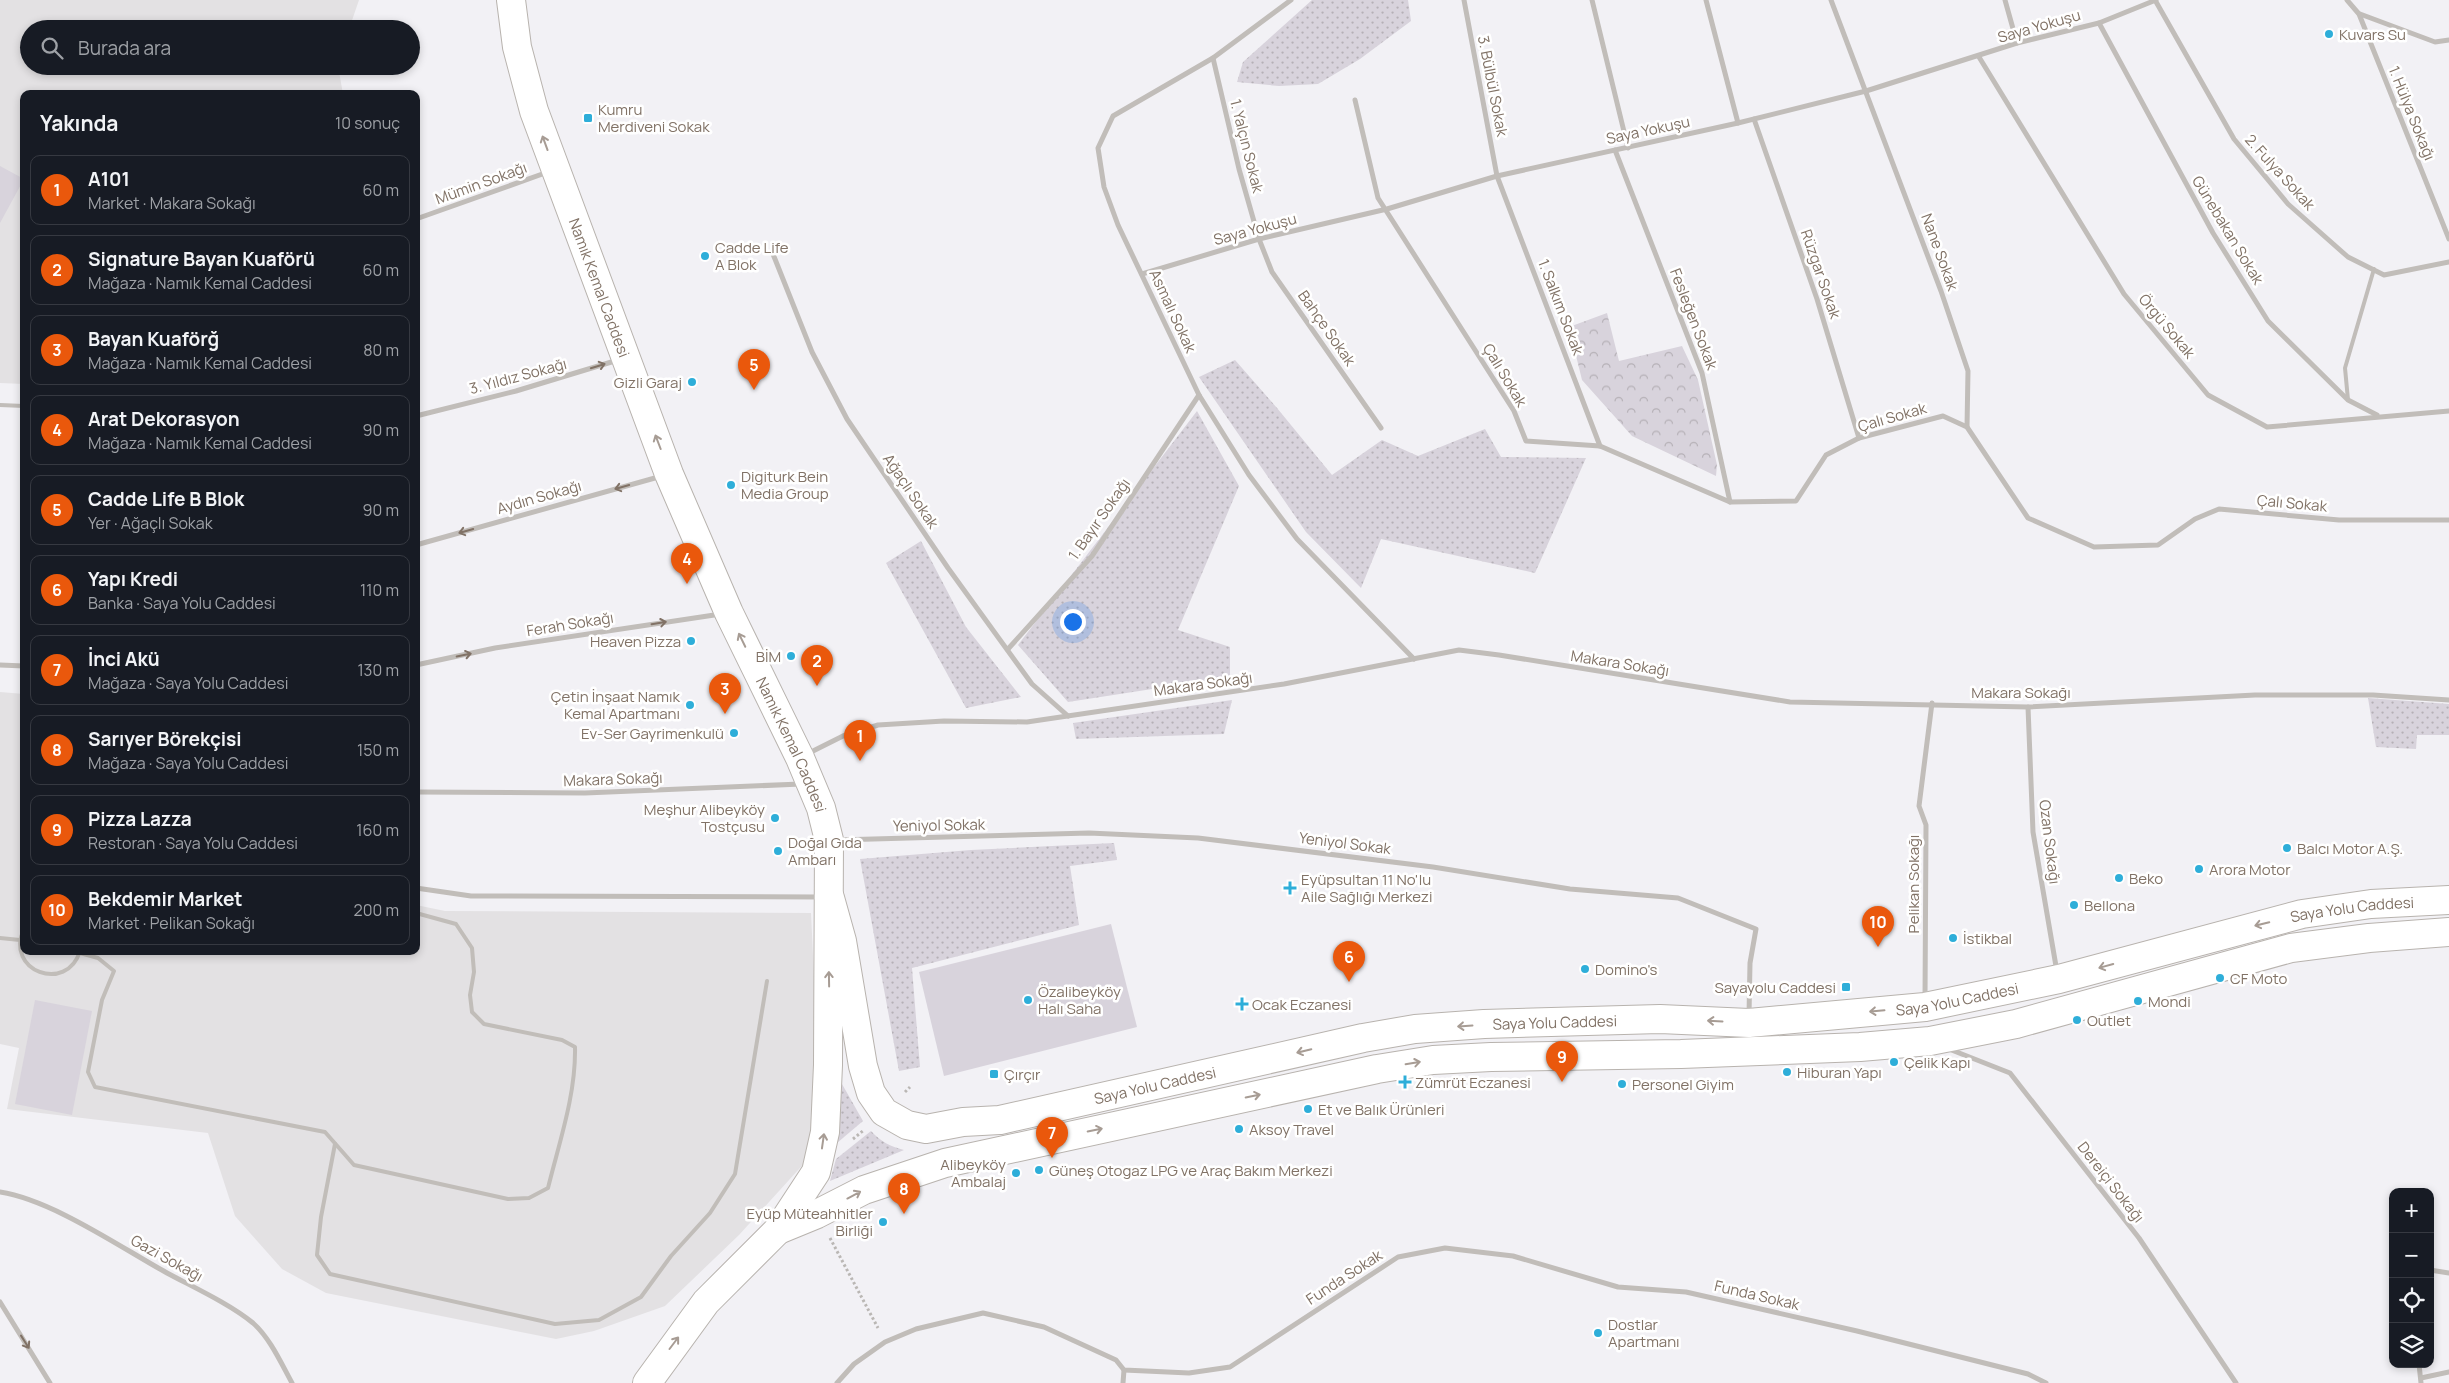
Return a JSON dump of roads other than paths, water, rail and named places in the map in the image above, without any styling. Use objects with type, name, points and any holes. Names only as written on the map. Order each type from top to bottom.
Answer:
[{"type":"main road","name":"Namık Kemal Caddesi","points":[[511,0],[524,77],[555,169],[669,474],[729,613],[811,783],[821,808],[829,840],[828,1065],[822,1153],[816,1172],[778,1230],[706,1302],[647,1383]]},
{"type":"main road","name":"Saya Yolu Caddesi","points":[[830,898],[842,941],[863,1066],[871,1093],[884,1112],[907,1125],[926,1129],[963,1122],[1000,1120],[1363,1038],[1415,1029],[1484,1024],[1660,1019],[1749,1023],[1925,1007],[2058,979],[2302,914],[2371,904],[2449,900]]},
{"type":"main road","name":"Saya Yolu Caddesi","points":[[778,1230],[817,1214],[864,1190],[945,1163],[1377,1069],[1433,1060],[1860,1047],[1930,1041],[2016,1024],[2291,948],[2369,938],[2449,932]]},
{"type":"main road","points":[[1925,1007],[1930,1041]]},
{"type":"street","name":"Asmalı Sokak","points":[[1291,0],[1213,58],[1113,116],[1098,148],[1104,186],[1118,225],[1199,395],[1249,475],[1297,539],[1414,659]]},
{"type":"street","name":"3. Bülbül Sokak","points":[[1464,0],[1497,176]]},
{"type":"street","points":[[1592,0],[1628,148]]},
{"type":"street","points":[[1706,0],[1738,123]]},
{"type":"street","name":"Nane Sokak","points":[[1831,0],[1941,291],[1968,371],[1967,427]]},
{"type":"street","points":[[2004,0],[2018,43]]},
{"type":"street","name":"Saya Yokuşu","points":[[1142,274],[1260,239],[1387,209],[1497,176],[1738,123],[1866,90],[1979,57],[2018,43],[2099,22],[2155,0]]},
{"type":"street","name":"2. Fulya Sokak","points":[[2155,0],[2240,146],[2288,204],[2348,257],[2384,275],[2449,262]]},
{"type":"street","name":"1. Hülya Sokağı","points":[[2347,0],[2360,14],[2449,239]]},
{"type":"street","points":[[2360,14],[2435,42],[2449,40]]},
{"type":"street","name":"Günebakan Sokak","points":[[2099,22],[2213,233],[2268,321],[2348,400],[2378,416]]},
{"type":"street","name":"Örgü Sokak","points":[[1979,57],[2124,294],[2208,395],[2267,427],[2449,411]]},
{"type":"street","name":"1. Yalçın Sokak","points":[[1213,58],[1239,169],[1260,239]]},
{"type":"street","points":[[1355,100],[1378,198],[1387,209]]},
{"type":"street","name":"Rüzgar Sokak","points":[[1754,119],[1817,299],[1859,438]]},
{"type":"street","name":"Fesleğen Sokak","points":[[1616,150],[1702,373],[1730,502]]},
{"type":"street","name":"Mümin Sokağı","points":[[420,218],[555,169]]},
{"type":"street","name":"1. Salkım Sokak","points":[[1497,176],[1600,446]]},
{"type":"street","name":"Çalı Sokak","points":[[1387,209],[1514,411],[1526,441],[1600,446],[1730,502],[1796,501],[1826,455],[1859,438],[1943,416],[1967,427],[2028,518],[2094,547],[2158,545],[2195,520],[2219,509],[2339,520],[2449,520]]},
{"type":"street","name":"Bahçe Sokak","points":[[1260,239],[1272,272],[1381,428]]},
{"type":"street","name":"Ağaçlı Sokak","points":[[773,254],[812,352],[847,419],[948,568],[1032,684],[1068,716]]},
{"type":"street","name":"3. Yıldız Sokağı","points":[[420,415],[516,391],[626,358]]},
{"type":"street","name":"1. Bayır Sokağı","points":[[1008,649],[1092,556],[1199,395]]},
{"type":"street","name":"Aydın Sokağı","points":[[420,543],[669,474]]},
{"type":"street","name":"Ferah Sokağı","points":[[420,664],[494,648],[729,613]]},
{"type":"street","name":"Makara Sokağı","points":[[800,758],[843,736],[878,726],[944,721],[1027,722],[1284,684],[1459,650],[1790,702],[1932,703],[2028,707],[2255,695],[2373,695],[2449,700]]},
{"type":"street","points":[[0,665],[20,666]]},
{"type":"street","name":"Pelikan Sokağı","points":[[1925,1007],[1926,825],[1919,806],[1932,703]]},
{"type":"street","name":"Ozan Sokağı","points":[[2028,707],[2033,832],[2058,979]]},
{"type":"street","name":"Makara Sokağı","points":[[420,792],[585,793],[811,783]]},
{"type":"street","name":"Yeniyol Sokak","points":[[829,840],[1089,833],[1198,838],[1433,867],[1570,889],[1678,898],[1756,928],[1750,963],[1749,1023]]},
{"type":"street","points":[[420,889],[471,896],[830,898]]},
{"type":"street","name":"Dereiçi Sokağı","points":[[1930,1041],[2010,1073],[2139,1238],[2236,1383]]},
{"type":"street","name":"Gazi Sokağı","points":[[0,1192],[14,1194],[47,1206],[214,1299],[253,1323],[270,1344],[292,1383]]},
{"type":"street","name":"Funda Sokak","points":[[1124,1370],[1189,1373],[1230,1367],[1398,1257],[1446,1248],[1513,1256],[1618,1288],[1696,1294],[2028,1374],[2046,1383]]},
{"type":"street","points":[[2434,1271],[2449,1273]]},
{"type":"street","points":[[0,1302],[50,1383]]},
{"type":"street","points":[[837,1383],[854,1364],[885,1342],[916,1329],[983,1313],[1044,1327],[1116,1360],[1124,1370],[1123,1383]]},
{"type":"street","points":[[2421,1380],[2449,1372]]},
{"type":"lane","points":[[2348,400],[2345,368],[2374,270]]},
{"type":"lane","points":[[0,405],[20,406]]},
{"type":"lane","points":[[89,955],[98,958],[114,971],[102,1000],[88,1072],[94,1086],[325,1132],[354,1165],[508,1199],[529,1198],[548,1188],[571,1092],[575,1063],[574,1047],[562,1040],[484,1024],[472,1012],[470,995],[474,972],[472,948],[456,924],[420,914]]},
{"type":"lane","points":[[0,938],[20,940]]},
{"type":"lane","points":[[23,955],[24,960],[39,972],[49,974],[68,969],[78,955]]},
{"type":"lane","points":[[336,1144],[317,1255],[330,1274],[555,1324],[599,1320],[641,1298],[671,1256],[710,1213],[735,1174],[767,981]]},
{"type":"place","name":"Kuvars Su","points":[[2329,34]]},
{"type":"place","name":"Kumru Merdiveni Sokak","points":[[588,118]]},
{"type":"place","name":"Cadde Life A Blok","points":[[705,256]]},
{"type":"place","name":"Gizli Garaj","points":[[692,382]]},
{"type":"place","name":"Cadde Life B Blok","points":[[754,390]]},
{"type":"place","name":"Digiturk Bein Media Group","points":[[731,485]]},
{"type":"place","name":"Arat Dekorasyon","points":[[687,584]]},
{"type":"place","name":"Heaven Pizza","points":[[691,641]]},
{"type":"place","name":"BİM","points":[[791,656]]},
{"type":"place","name":"Signature Bayan Kuaförü","points":[[817,686]]},
{"type":"place","name":"Çetin İnşaat Namık Kemal Apartmanı","points":[[690,705]]},
{"type":"place","name":"Bayan Kuaförğ","points":[[725,714]]},
{"type":"place","name":"Ev-Ser Gayrimenkulü","points":[[734,733]]},
{"type":"place","name":"A101","points":[[860,761]]},
{"type":"place","name":"Meşhur Alibeyköy Tostçusu","points":[[775,818]]},
{"type":"place","name":"Balcı Motor A.Ş.","points":[[2287,848]]},
{"type":"place","name":"Doğal Gıda Ambarı","points":[[778,851]]},
{"type":"place","name":"Arora Motor","points":[[2199,869]]},
{"type":"place","name":"Beko","points":[[2119,878]]},
{"type":"place","name":"Eyüpsultan 11 No'lu Aile Sağlığı Merkezi","points":[[1290,888]]},
{"type":"place","name":"Bellona","points":[[2074,905]]},
{"type":"place","name":"İstikbal","points":[[1953,938]]},
{"type":"place","name":"Bekdemir Market","points":[[1878,947]]},
{"type":"place","name":"Domino's","points":[[1585,969]]},
{"type":"place","name":"CF Moto","points":[[2220,978]]},
{"type":"place","name":"Yapı Kredi","points":[[1349,982]]},
{"type":"place","name":"Sayayolu Caddesi","points":[[1846,987]]},
{"type":"place","name":"Özalibeyköy Halı Saha","points":[[1028,1000]]},
{"type":"place","name":"Mondi","points":[[2138,1001]]},
{"type":"place","name":"Ocak Eczanesi","points":[[1242,1004]]},
{"type":"place","name":"Outlet","points":[[2077,1020]]},
{"type":"place","name":"Çelik Kapı","points":[[1894,1062]]},
{"type":"place","name":"Hiburan Yapı","points":[[1787,1072]]},
{"type":"place","name":"Çırçır","points":[[994,1074]]},
{"type":"place","name":"Zümrüt Eczanesi","points":[[1405,1082]]},
{"type":"place","name":"Pizza Lazza","points":[[1562,1082]]},
{"type":"place","name":"Personel Giyim","points":[[1622,1084]]},
{"type":"place","name":"Et ve Balık Ürünleri","points":[[1308,1109]]},
{"type":"place","name":"Aksoy Travel","points":[[1239,1129]]},
{"type":"place","name":"İnci Akü","points":[[1052,1158]]},
{"type":"place","name":"Güneş Otogaz LPG ve Araç Bakım Merkezi","points":[[1039,1170]]},
{"type":"place","name":"Alibeyköy Ambalaj","points":[[1016,1173]]},
{"type":"place","name":"Sarıyer Börekçisi","points":[[904,1214]]},
{"type":"place","name":"Eyüp Müteahhitler Birliği","points":[[883,1222]]},
{"type":"place","name":"Dostlar Apartmanı","points":[[1598,1333]]}]
